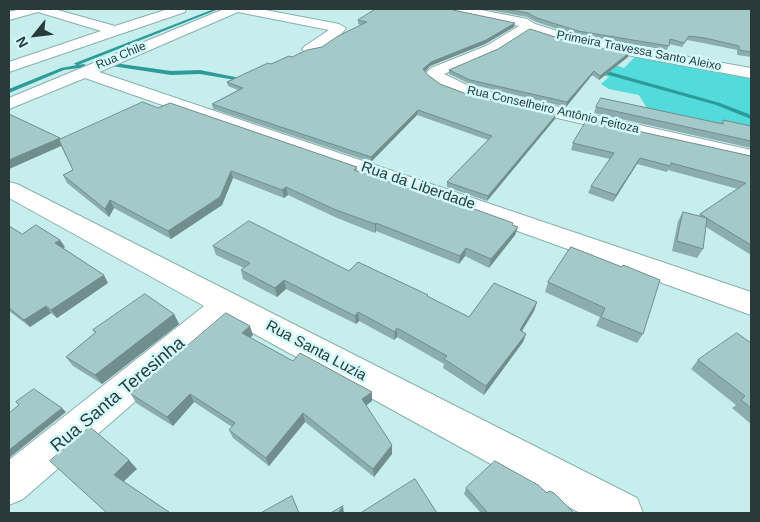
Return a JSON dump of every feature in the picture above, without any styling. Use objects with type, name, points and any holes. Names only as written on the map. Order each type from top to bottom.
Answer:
[{"type":"street","points":[[9,16],[34,9]]},
{"type":"street","points":[[41,9],[115,31]]},
{"type":"street","points":[[9,66],[180,9]]},
{"type":"street","name":"Rua Chile","points":[[9,104],[235,9]]},
{"type":"street","points":[[241,9],[339,28],[310,49]]},
{"type":"street","name":"Primeira Travessa Santo Aleixo","points":[[458,9],[510,18],[573,41],[751,73]]},
{"type":"street","name":"Rua Conselheiro Antônio Feitoza","points":[[528,26],[491,49],[437,71],[433,74],[434,76],[463,90],[484,96],[751,156]]},
{"type":"street","points":[[9,48],[31,60]]},
{"type":"street","name":"Rua da Liberdade","points":[[83,72],[331,156],[751,304]]},
{"type":"street","name":"Rua Santa Luzia","points":[[9,189],[622,513]]},
{"type":"street","name":"Rua Santa Teresinha","points":[[9,485],[226,304]]},
{"type":"shaded area","points":[[642,50],[695,58],[751,71],[751,127],[746,130],[648,110],[639,95],[609,89],[601,84],[609,77],[590,71],[602,61],[624,68]]},
{"type":"building","points":[[376,9],[453,9],[515,23],[486,40],[431,62],[423,69],[440,84],[464,93],[556,115],[488,196],[447,182],[492,136],[418,110],[371,157],[212,104],[243,88],[227,82],[268,63],[271,64],[307,50],[322,47],[338,36],[367,22],[358,20]]},
{"type":"building","points":[[504,9],[751,9],[751,52],[739,50],[739,46],[689,36],[684,43],[670,39],[669,46],[578,31],[537,18],[528,13]]},
{"type":"building","points":[[530,29],[574,43],[629,53],[600,76],[594,71],[567,102],[470,80],[449,70],[498,49]]},
{"type":"building","points":[[601,98],[723,124],[723,120],[751,126],[751,141],[596,107]]},
{"type":"building","points":[[143,102],[158,108],[170,103],[357,167],[354,170],[431,196],[433,194],[513,223],[512,225],[518,227],[491,259],[466,248],[460,256],[376,223],[336,210],[286,187],[282,190],[231,171],[220,197],[168,231],[110,200],[105,209],[63,175],[73,170],[59,140]]},
{"type":"building","points":[[9,114],[60,138],[9,160]]},
{"type":"building","points":[[587,120],[751,156],[751,245],[700,214],[746,183],[671,163],[670,166],[640,158],[616,195],[591,186],[614,153],[573,143]]},
{"type":"building","points":[[683,212],[707,218],[703,249],[677,241]]},
{"type":"building","points":[[249,221],[349,271],[358,262],[428,295],[469,317],[494,283],[537,302],[520,330],[526,334],[486,386],[444,359],[447,356],[397,328],[395,332],[358,312],[355,316],[284,280],[275,288],[241,270],[250,263],[213,246]]},
{"type":"building","points":[[36,225],[60,240],[55,243],[104,275],[51,310],[46,306],[24,320],[9,308],[9,226],[22,234]]},
{"type":"building","points":[[571,247],[660,280],[643,334],[601,317],[605,308],[548,282]]},
{"type":"building","points":[[145,294],[174,314],[95,375],[66,357],[96,332],[93,330]]},
{"type":"building","points":[[226,313],[250,326],[242,333],[293,361],[300,353],[372,392],[362,399],[392,445],[373,469],[303,413],[266,458],[229,430],[235,423],[190,394],[167,417],[131,394]]},
{"type":"building","points":[[737,333],[751,343],[751,408],[741,400],[745,396],[698,360]]},
{"type":"building","points":[[34,389],[62,408],[9,450],[9,413],[19,405],[16,402]]},
{"type":"building","points":[[90,427],[129,460],[114,475],[168,513],[107,513],[50,461]]},
{"type":"building","points":[[495,461],[538,485],[547,493],[549,491],[554,493],[574,513],[488,513],[466,488]]},
{"type":"building","points":[[415,479],[437,513],[361,513]]},
{"type":"building","points":[[292,496],[299,513],[261,513]]},
{"type":"building","points":[[343,506],[338,513],[331,513]]},
{"type":"waterway","points":[[77,64],[217,9]]},
{"type":"waterway","points":[[107,64],[171,73],[200,72],[247,80]]},
{"type":"waterway","points":[[9,91],[63,69],[84,66]]},
{"type":"waterway","points":[[596,70],[718,104],[751,117]]}]
